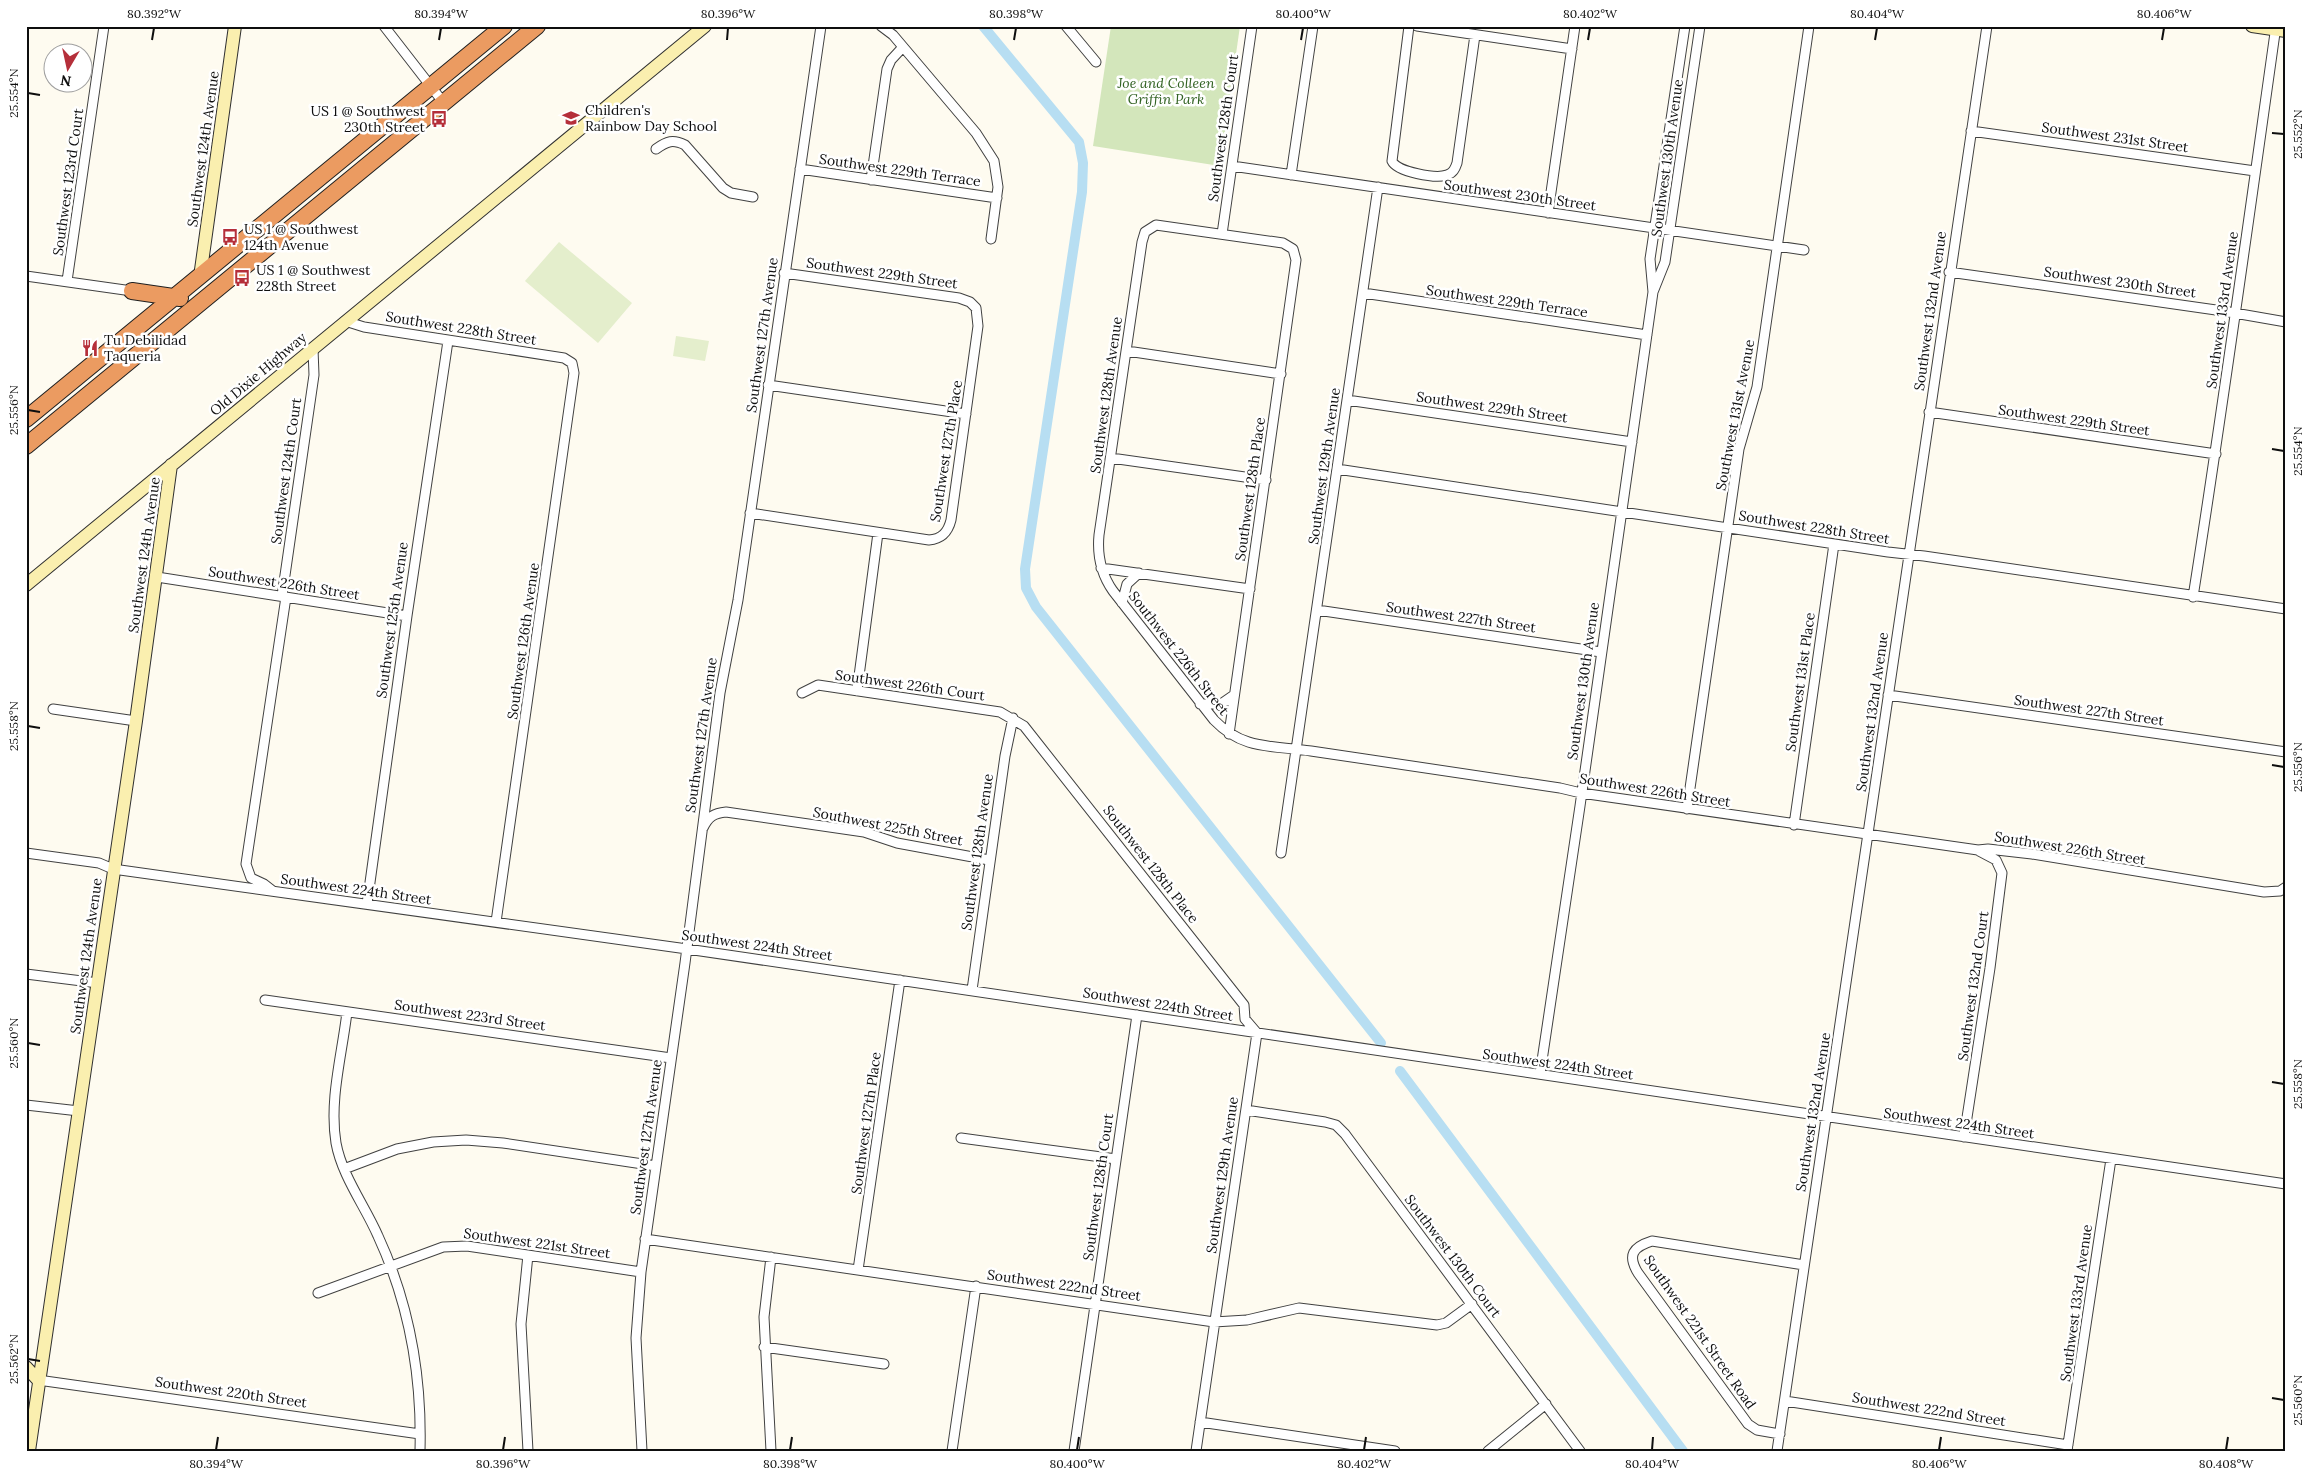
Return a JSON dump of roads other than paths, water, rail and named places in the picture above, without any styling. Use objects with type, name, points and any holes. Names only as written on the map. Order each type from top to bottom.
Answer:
[{"type":"highway","points":[[27,422],[144,322],[504,26]]},
{"type":"highway","points":[[26,446],[537,26]]},
{"type":"highway","points":[[220,286],[219,276],[222,271],[297,211],[309,186]]},
{"type":"highway","points":[[132,291],[175,297],[199,303]]},
{"type":"highway","points":[[132,291],[140,297],[145,305],[146,315],[144,322]]},
{"type":"street","name":"Southwest 123rd Court","points":[[68,281],[104,26]]},
{"type":"street","name":"Southwest 124th Avenue","points":[[200,277],[236,26]]},
{"type":"street","points":[[384,26],[443,102]]},
{"type":"street","name":"Old Dixie Highway","points":[[26,585],[705,26]]},
{"type":"street","name":"Southwest 127th Avenue","points":[[642,1451],[636,1338],[640,1272],[687,948],[701,832],[727,650],[738,600],[821,26]]},
{"type":"street","points":[[881,26],[893,35],[984,143],[996,169],[997,198],[991,239]]},
{"type":"street","points":[[1066,26],[1096,62]]},
{"type":"street","name":"Southwest 128th Court","points":[[1222,234],[1252,26]]},
{"type":"street","points":[[1291,175],[1313,26]]},
{"type":"street","points":[[1409,26],[1392,161],[1396,167],[1403,170],[1440,176],[1451,173],[1457,163],[1475,35]]},
{"type":"street","points":[[1417,26],[1572,49]]},
{"type":"street","points":[[1548,213],[1575,26]]},
{"type":"street","name":"Southwest 130th Avenue","points":[[1653,292],[1650,265],[1685,26]]},
{"type":"street","name":"Southwest 130th Avenue","points":[[1540,1074],[1653,292],[1665,262],[1700,26]]},
{"type":"street","name":"Southwest 131st Avenue","points":[[1687,809],[1741,441],[1756,392],[1809,26]]},
{"type":"street","name":"Southwest 132nd Avenue","points":[[1777,1451],[1949,272],[1987,26]]},
{"type":"street","points":[[2252,26],[2279,29]]},
{"type":"street","name":"Southwest 133rd Avenue","points":[[2193,597],[2234,335],[2235,313],[2255,171],[2279,29]]},
{"type":"street","points":[[871,180],[887,69],[903,47]]},
{"type":"street","name":"Southwest 231st Street","points":[[1971,130],[2255,171]]},
{"type":"street","points":[[656,149],[671,141],[686,145],[717,184],[731,193],[753,197]]},
{"type":"street","name":"Southwest 230th Street","points":[[1232,166],[1804,250]]},
{"type":"street","name":"Southwest 229th Terrace","points":[[800,169],[997,198]]},
{"type":"street","name":"Southwest 129th Avenue","points":[[1281,853],[1378,188]]},
{"type":"street","name":"Southwest 128th Avenue","points":[[1101,568],[1099,543],[1142,242],[1148,229],[1160,225],[1222,234]]},
{"type":"street","name":"Southwest 128th Place","points":[[1222,234],[1283,242],[1293,249],[1296,266],[1229,734]]},
{"type":"street","name":"Southwest 230th Street","points":[[1949,272],[2286,322]]},
{"type":"street","name":"Southwest 229th Street","points":[[784,273],[959,298],[974,305]]},
{"type":"street","points":[[26,276],[132,291]]},
{"type":"street","name":"Southwest 229th Terrace","points":[[1363,293],[1647,336]]},
{"type":"street","name":"Southwest 127th Place","points":[[878,533],[929,540],[938,539],[946,533],[952,520],[978,326],[978,311],[974,305]]},
{"type":"street","name":"Southwest 228th Street","points":[[345,321],[366,328],[564,358],[572,363]]},
{"type":"street","name":"Southwest 125th Avenue","points":[[367,904],[406,616],[448,341]]},
{"type":"street","name":"Southwest 124th Court","points":[[273,891],[251,878],[246,864],[314,375],[313,349]]},
{"type":"street","points":[[1126,351],[1281,374]]},
{"type":"street","name":"Southwest 126th Avenue","points":[[496,922],[574,373],[572,363]]},
{"type":"street","points":[[768,385],[966,414]]},
{"type":"street","name":"Southwest 229th Street","points":[[1347,400],[1632,442]]},
{"type":"street","name":"Southwest 229th Street","points":[[1929,412],[2216,454]]},
{"type":"street","points":[[1111,458],[1266,480]]},
{"type":"street","name":"Southwest 124th Avenue","points":[[29,1451],[28,1437],[98,983],[113,869],[157,577],[171,466]]},
{"type":"street","name":"Southwest 228th Street","points":[[1337,469],[1908,555],[2286,609]]},
{"type":"street","points":[[750,514],[878,533],[857,691]]},
{"type":"street","name":"Southwest 131st Place","points":[[1794,825],[1834,544]]},
{"type":"street","points":[[1101,568],[1250,589]]},
{"type":"street","name":"Southwest 226th Street","points":[[1101,568],[1107,582],[1122,603],[1200,704],[1229,734],[1255,745],[1295,748],[1868,836],[1978,850],[1988,849],[2032,854],[2264,892],[2280,891],[2286,887]]},
{"type":"street","points":[[1122,603],[1127,584],[1139,573]]},
{"type":"street","name":"Southwest 226th Street","points":[[157,577],[406,616]]},
{"type":"street","name":"Southwest 227th Street","points":[[1317,610],[1601,652]]},
{"type":"street","name":"Southwest 226th Court","points":[[802,693],[818,685],[1000,712],[1014,718]]},
{"type":"street","points":[[1200,704],[1221,704],[1234,695]]},
{"type":"street","name":"Southwest 227th Street","points":[[1888,695],[2286,752]]},
{"type":"street","points":[[53,709],[136,721]]},
{"type":"street","name":"Southwest 128th Avenue","points":[[972,990],[1005,756],[1014,718]]},
{"type":"street","name":"Southwest 128th Place","points":[[1014,718],[1024,726],[1244,1005],[1246,1019],[1257,1033]]},
{"type":"street","name":"Southwest 225th Street","points":[[701,832],[707,820],[716,813],[726,812],[864,832],[897,843],[989,860]]},
{"type":"street","name":"Southwest 132nd Court","points":[[1964,1137],[1990,968],[2002,873],[1996,860],[1978,850]]},
{"type":"street","name":"Southwest 224th Street","points":[[26,853],[99,863],[113,869],[687,948],[2286,1184]]},
{"type":"street","points":[[26,974],[98,983]]},
{"type":"street","name":"Southwest 127th Place","points":[[858,1270],[900,980]]},
{"type":"street","name":"Southwest 223rd Street","points":[[265,1000],[671,1058]]},
{"type":"street","points":[[347,1012],[333,1114],[336,1145],[344,1169],[391,1266],[408,1324],[417,1374],[420,1451]]},
{"type":"street","name":"Southwest 128th Court","points":[[1074,1451],[1137,1015]]},
{"type":"street","name":"Southwest 129th Avenue","points":[[1214,1322],[1257,1033]]},
{"type":"street","points":[[26,1105],[79,1112]]},
{"type":"street","name":"Southwest 130th Court","points":[[1246,1110],[1336,1125],[1345,1134],[1546,1404]]},
{"type":"street","points":[[961,1138],[1116,1159]]},
{"type":"street","points":[[344,1169],[398,1149],[433,1142],[466,1140],[503,1143],[656,1166]]},
{"type":"street","name":"Southwest 133rd Avenue","points":[[2068,1448],[2111,1159]]},
{"type":"street","name":"Southwest 222nd Street","points":[[646,1238],[1214,1322],[1247,1320],[1299,1308],[1437,1325],[1446,1323],[1472,1304]]},
{"type":"street","name":"Southwest 221st Street Road","points":[[1780,1434],[1757,1430],[1748,1424],[1638,1273],[1632,1263],[1633,1252],[1639,1245],[1652,1241],[1804,1265]]},
{"type":"street","name":"Southwest 221st Street","points":[[318,1292],[443,1247],[467,1246],[640,1272]]},
{"type":"street","points":[[528,1255],[522,1324],[528,1451]]},
{"type":"street","points":[[771,1257],[764,1307],[764,1347],[771,1451]]},
{"type":"street","points":[[952,1451],[976,1286]]},
{"type":"street","points":[[1196,1451],[1214,1322]]},
{"type":"street","points":[[764,1347],[884,1364]]},
{"type":"street","points":[[26,1367],[38,1380]]},
{"type":"street","name":"Southwest 220th Street","points":[[38,1380],[420,1434]]},
{"type":"street","name":"Southwest 222nd Street","points":[[1785,1401],[2068,1448]]},
{"type":"street","points":[[1488,1451],[1546,1404],[1580,1451]]},
{"type":"street","points":[[1200,1422],[1395,1451]]},
{"type":"waterway","points":[[983,26],[1079,142],[1083,163],[1082,192],[1025,569],[1026,588],[1036,607],[1381,1043]]},
{"type":"waterway","points":[[1400,1071],[1683,1451]]},
{"type":"place","name":"Children's Rainbow Day School","points":[[571,118]]},
{"type":"place","name":"US 1 @ Southwest 230th Street","points":[[439,119]]},
{"type":"place","name":"US 1 @ Southwest 124th Avenue","points":[[230,237]]},
{"type":"place","name":"US 1 @ Southwest 228th Street","points":[[242,278]]},
{"type":"place","name":"Tu Debilidad Taqueria","points":[[90,348]]},
{"type":"park label","name":"Joe and Colleen Griffin Park","points":[[1166,92]]}]
